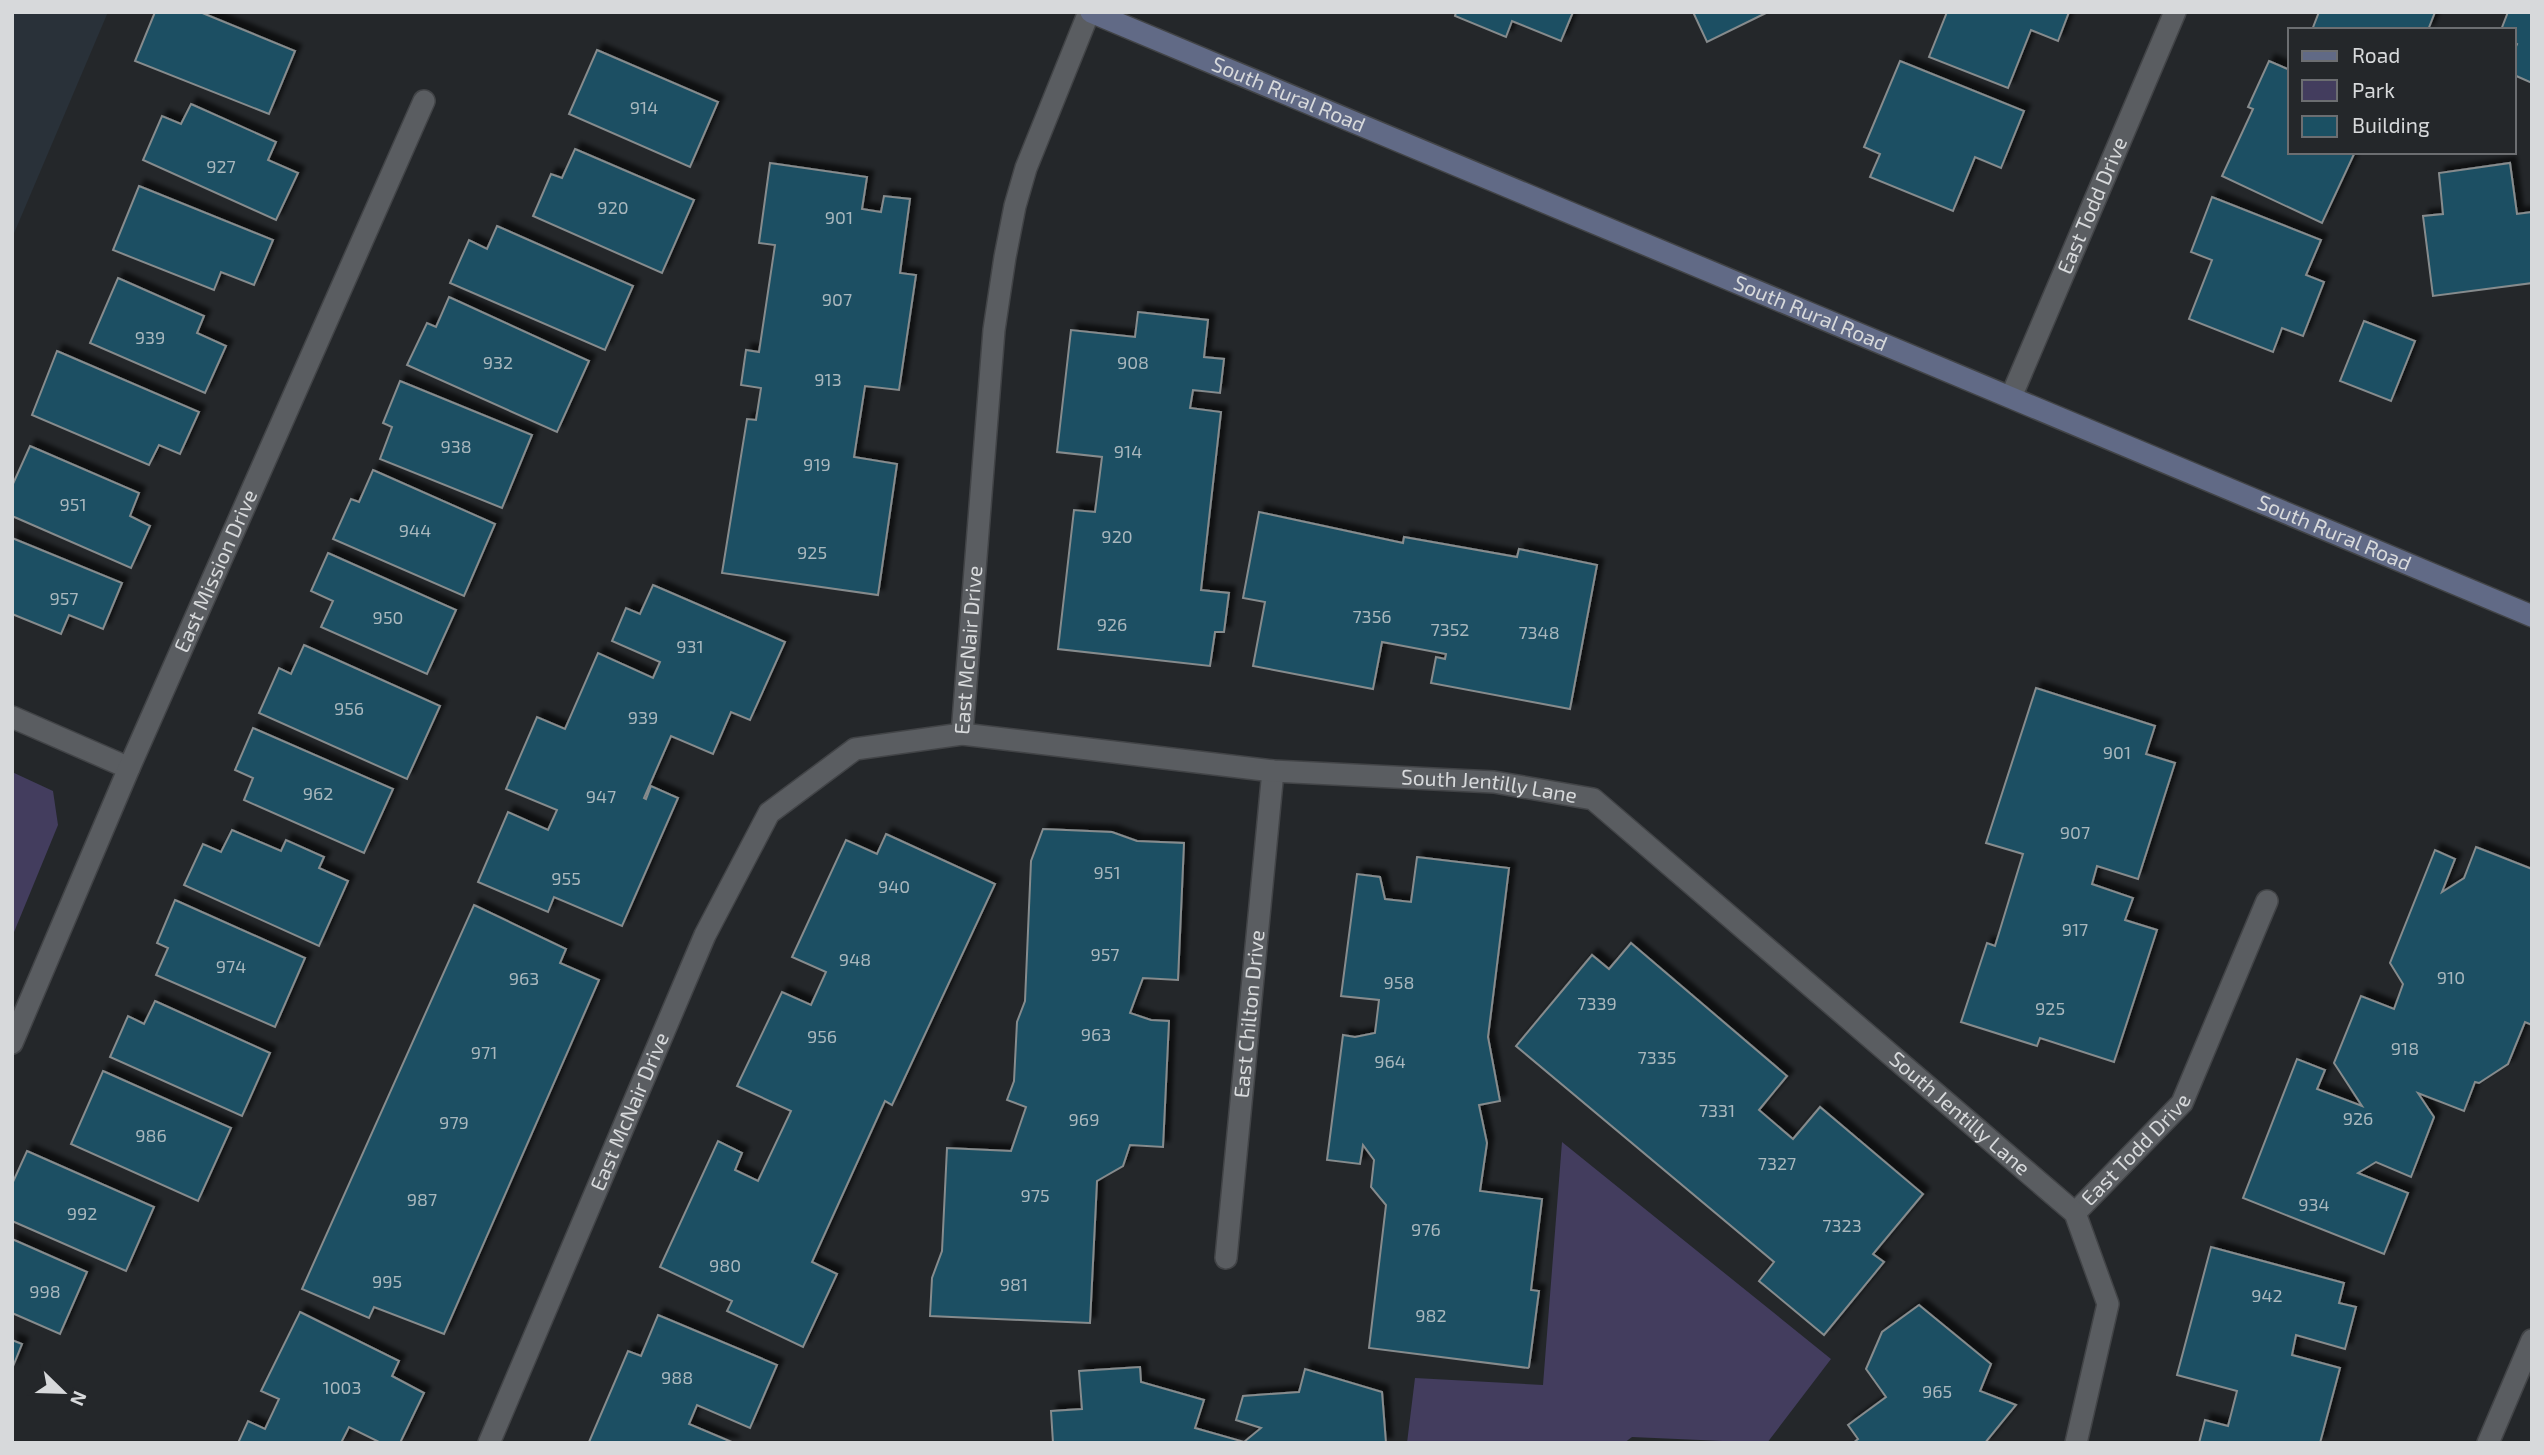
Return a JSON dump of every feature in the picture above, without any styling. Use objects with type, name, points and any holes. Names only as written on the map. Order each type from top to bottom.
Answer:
[{"type":"main road","name":"South Rural Road","points":[[1090,12],[2532,616]]},
{"type":"street","name":"East McNair Drive","points":[[489,1443],[705,935],[769,813],[855,748],[962,734],[994,330],[1005,257],[1026,168],[1090,12]]},
{"type":"street","name":"East Todd Drive","points":[[2011,397],[2175,12]]},
{"type":"street","name":"East Mission Drive","points":[[12,1043],[424,101]]},
{"type":"street","points":[[12,717],[130,768]]},
{"type":"street","name":"South Jentilly Lane","points":[[962,734],[1273,771],[1494,782],[1593,799],[2076,1213]]},
{"type":"street","name":"East Chilton Drive","points":[[1226,1258],[1273,771]]},
{"type":"street","name":"East Todd Drive","points":[[2076,1443],[2108,1304],[2076,1213],[2182,1103],[2267,901]]},
{"type":"street","points":[[2488,1443],[2532,1340]]},
{"type":"shaded area","points":[[12,12],[108,12],[12,238]]},
{"type":"green space","points":[[12,772],[53,791],[58,825],[12,937]]},
{"type":"green space","points":[[1562,1142],[1831,1359],[1767,1443],[1632,1437],[1624,1443],[1407,1443],[1415,1378],[1543,1385]]},
{"type":"building","points":[[155,12],[200,12],[295,51],[269,114],[135,61]]},
{"type":"building","points":[[1456,12],[1573,12],[1561,41],[1512,21],[1506,37],[1455,16]]},
{"type":"building","points":[[1693,12],[1768,12],[1707,42]]},
{"type":"building","points":[[1947,12],[2069,12],[2058,41],[2031,30],[2008,88],[1929,57]]},
{"type":"building","points":[[2319,12],[2435,12],[2429,28],[2313,28]]},
{"type":"building","points":[[2508,12],[2532,12],[2532,83],[2516,76],[2516,28],[2502,28]]},
{"type":"building","points":[[597,50],[718,102],[690,167],[569,114]]},
{"type":"building","points":[[1900,61],[2024,111],[2001,168],[1975,157],[1953,211],[1870,177],[1880,154],[1864,147]]},
{"type":"building","points":[[2269,61],[2288,69],[2288,154],[2354,154],[2322,223],[2222,176],[2253,109],[2248,107]]},
{"type":"building","points":[[191,104],[276,142],[268,160],[298,173],[276,220],[143,160],[162,116],[181,124]]},
{"type":"building","points":[[575,149],[694,200],[662,273],[533,216],[551,174],[562,178]]},
{"type":"building","points":[[770,163],[867,177],[862,209],[881,212],[884,196],[910,199],[900,273],[916,275],[899,390],[865,386],[854,457],[897,464],[878,595],[722,573],[747,419],[756,420],[761,388],[741,385],[746,350],[759,352],[775,245],[759,243]]},
{"type":"building","points":[[2510,163],[2517,214],[2532,212],[2532,283],[2433,296],[2423,216],[2443,214],[2439,173]]},
{"type":"building","points":[[139,186],[273,240],[254,285],[221,272],[214,290],[113,250]]},
{"type":"building","points":[[2212,197],[2321,240],[2306,275],[2324,282],[2303,336],[2282,328],[2273,352],[2189,319],[2212,260],[2191,252]]},
{"type":"building","points":[[497,226],[633,286],[605,350],[450,283],[469,240],[487,249]]},
{"type":"building","points":[[118,278],[204,316],[197,333],[226,346],[205,393],[90,343]]},
{"type":"building","points":[[449,297],[589,361],[557,432],[407,365],[427,323],[436,327]]},
{"type":"building","points":[[1138,312],[1208,320],[1204,357],[1224,359],[1220,393],[1193,390],[1190,408],[1221,412],[1201,590],[1229,593],[1224,632],[1215,632],[1210,666],[1058,649],[1074,510],[1095,512],[1102,457],[1057,452],[1071,330],[1135,337]]},
{"type":"building","points":[[2364,321],[2415,341],[2391,401],[2340,381]]},
{"type":"building","points":[[57,351],[199,412],[180,454],[159,445],[149,465],[32,415]]},
{"type":"building","points":[[400,381],[532,435],[502,508],[380,459],[392,427],[383,423]]},
{"type":"building","points":[[30,446],[139,493],[130,516],[150,526],[131,568],[12,516],[12,486]]},
{"type":"building","points":[[373,470],[495,524],[464,596],[333,539],[351,499],[359,502]]},
{"type":"building","points":[[1259,512],[1403,543],[1404,537],[1517,557],[1519,549],[1597,565],[1570,709],[1431,683],[1436,657],[1445,659],[1446,654],[1382,642],[1373,689],[1253,666],[1265,602],[1243,598]]},
{"type":"building","points":[[12,538],[122,583],[103,629],[69,615],[61,634],[12,614]]},
{"type":"building","points":[[328,553],[456,610],[427,674],[321,627],[333,601],[311,591]]},
{"type":"building","points":[[653,585],[785,642],[750,720],[731,712],[713,754],[671,736],[644,798],[646,799],[651,786],[678,798],[622,926],[554,897],[548,912],[478,882],[508,812],[548,830],[557,810],[506,789],[537,717],[565,729],[598,653],[653,678],[660,662],[612,641],[626,608],[640,614]]},
{"type":"building","points":[[304,645],[440,706],[407,779],[259,713],[279,668],[291,674]]},
{"type":"building","points":[[2036,688],[2155,726],[2146,754],[2175,763],[2138,879],[2097,866],[2092,884],[2133,898],[2125,920],[2157,930],[2114,1062],[2040,1038],[2037,1046],[1961,1022],[1987,943],[1995,946],[2023,854],[1986,843]]},
{"type":"building","points":[[253,728],[393,789],[364,853],[244,800],[253,778],[235,770]]},
{"type":"building","points":[[1043,829],[1112,832],[1137,841],[1184,843],[1178,980],[1143,978],[1130,1013],[1151,1020],[1169,1021],[1163,1147],[1130,1145],[1123,1166],[1097,1181],[1090,1323],[930,1316],[932,1278],[942,1251],[947,1148],[1011,1151],[1026,1107],[1007,1100],[1014,1081],[1017,1022],[1025,1001],[1031,861]]},
{"type":"building","points":[[232,830],[281,851],[286,840],[324,857],[319,868],[348,881],[319,946],[184,885],[203,844],[221,852]]},
{"type":"building","points":[[886,834],[995,884],[892,1105],[885,1101],[812,1262],[837,1274],[803,1347],[727,1311],[732,1301],[660,1267],[718,1141],[742,1153],[735,1170],[758,1181],[791,1111],[737,1086],[782,992],[811,1005],[826,972],[792,957],[846,840],[877,854]]},
{"type":"building","points":[[2476,847],[2532,869],[2532,1025],[2525,1022],[2508,1064],[2479,1083],[2475,1082],[2464,1111],[2418,1093],[2434,1117],[2411,1177],[2376,1162],[2358,1173],[2408,1193],[2384,1254],[2243,1198],[2297,1059],[2325,1070],[2317,1089],[2362,1106],[2334,1063],[2361,996],[2394,1009],[2403,984],[2390,963],[2435,850],[2455,859],[2442,892],[2464,878]]},
{"type":"building","points":[[1417,857],[1509,868],[1488,1037],[1500,1101],[1479,1105],[1487,1143],[1480,1191],[1542,1199],[1531,1290],[1539,1291],[1528,1368],[1369,1348],[1386,1205],[1371,1187],[1374,1160],[1363,1145],[1360,1164],[1327,1160],[1343,1035],[1355,1037],[1375,1033],[1379,1000],[1341,996],[1357,874],[1380,877],[1385,899],[1411,902]]},
{"type":"building","points":[[175,900],[305,958],[275,1027],[156,975],[168,948],[157,943]]},
{"type":"building","points":[[474,905],[566,949],[560,963],[599,980],[444,1334],[374,1307],[369,1318],[302,1289]]},
{"type":"building","points":[[1631,943],[1787,1076],[1759,1110],[1793,1139],[1820,1107],[1923,1194],[1873,1254],[1884,1262],[1824,1335],[1759,1281],[1774,1262],[1516,1046],[1592,955],[1609,969]]},
{"type":"building","points":[[155,1001],[270,1053],[242,1116],[110,1057],[128,1016],[144,1024]]},
{"type":"building","points":[[103,1071],[231,1128],[198,1201],[71,1144]]},
{"type":"building","points":[[27,1151],[154,1207],[126,1271],[12,1221],[12,1184]]},
{"type":"building","points":[[12,1239],[87,1272],[60,1334],[12,1313]]},
{"type":"building","points":[[2211,1247],[2344,1283],[2339,1303],[2356,1307],[2345,1349],[2296,1335],[2292,1355],[2340,1368],[2320,1443],[2199,1443],[2205,1420],[2228,1426],[2237,1391],[2177,1375]]},
{"type":"building","points":[[1919,1305],[1991,1364],[1980,1391],[2016,1405],[1985,1443],[1853,1443],[1858,1439],[1848,1425],[1886,1397],[1866,1369],[1882,1332]]},
{"type":"building","points":[[300,1312],[399,1361],[392,1376],[424,1393],[400,1443],[381,1443],[349,1427],[341,1443],[238,1443],[248,1421],[265,1429],[279,1399],[261,1391]]},
{"type":"building","points":[[658,1315],[777,1365],[750,1428],[697,1405],[689,1424],[734,1443],[589,1442],[628,1351],[641,1356]]},
{"type":"building","points":[[12,1340],[22,1344],[12,1369]]},
{"type":"building","points":[[1140,1367],[1141,1382],[1204,1400],[1195,1428],[1244,1442],[1261,1428],[1236,1420],[1243,1396],[1299,1392],[1305,1369],[1382,1392],[1386,1443],[1053,1443],[1051,1411],[1082,1409],[1079,1371]]}]
